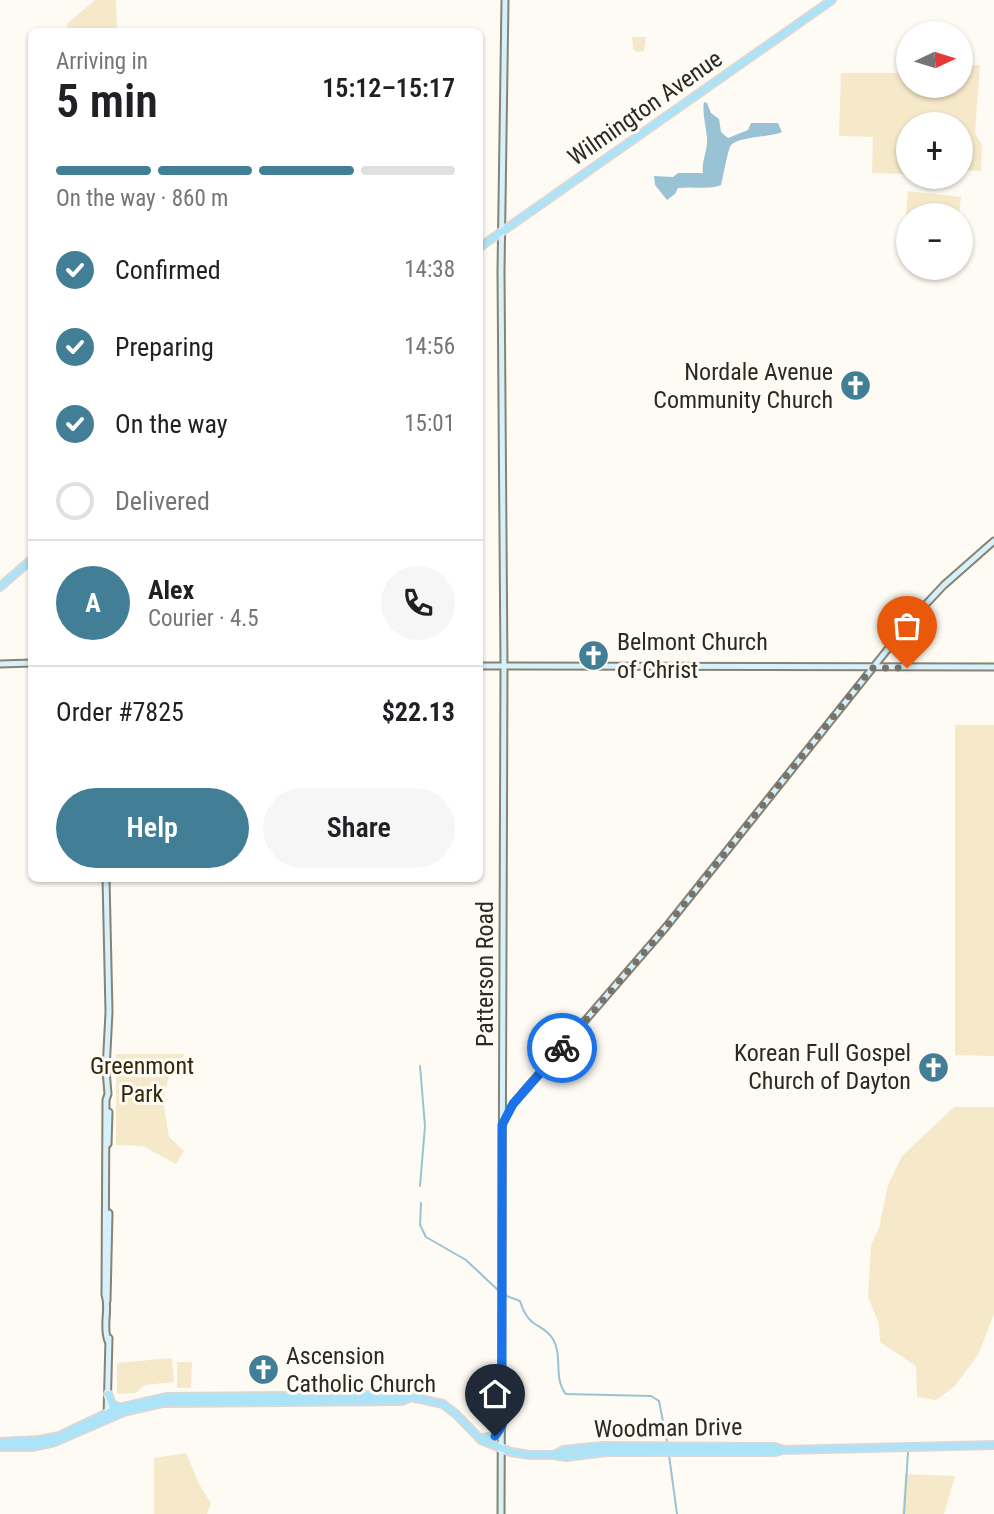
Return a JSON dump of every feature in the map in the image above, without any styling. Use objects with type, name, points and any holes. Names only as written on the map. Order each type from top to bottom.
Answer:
[{"type":"main road","name":"Patterson Road","points":[[501,1514],[504,666],[502,231],[505,0]]},
{"type":"main road","name":"Wilmington Avenue","points":[[483,245],[832,0]]},
{"type":"main road","points":[[502,1125],[513,1104],[666,927],[872,668],[935,594],[994,541]]},
{"type":"main road","points":[[0,587],[28,562]]},
{"type":"main road","points":[[0,664],[28,663]]},
{"type":"main road","points":[[483,666],[994,667]]},
{"type":"main road","points":[[106,882],[109,952],[105,1295],[108,1341],[107,1416]]},
{"type":"main road","points":[[107,1394],[113,1406],[124,1406]]},
{"type":"main road","name":"Woodman Drive","points":[[0,1444],[32,1447],[55,1442],[124,1406],[174,1396],[430,1400],[453,1411],[480,1438],[502,1448],[530,1455],[566,1457],[607,1452],[717,1447],[762,1449]]},
{"type":"main road","name":"Woodman Drive","points":[[107,1416],[148,1405],[178,1401],[315,1398]]},
{"type":"main road","points":[[480,1438],[490,1439],[502,1426]]},
{"type":"main road","name":"Woodman Drive","points":[[667,1449],[692,1452],[775,1447],[783,1450],[994,1445]]},
{"type":"green space","points":[[95,0],[116,0],[117,28],[68,28],[67,24]]},
{"type":"green space","points":[[632,37],[646,37],[644,51],[637,52],[633,49]]},
{"type":"green space","points":[[973,65],[980,65],[975,133],[982,145],[981,171],[973,171],[973,112],[896,112],[896,174],[872,173],[873,137],[839,136],[841,73],[896,73],[896,98],[973,98]]},
{"type":"green space","points":[[908,191],[961,197],[960,203],[907,203]]},
{"type":"green space","points":[[955,725],[994,725],[994,1056],[955,1055]]},
{"type":"green space","name":"Greenmont Park","points":[[116,1054],[185,1054],[169,1075],[163,1101],[169,1137],[184,1151],[176,1164],[143,1146],[116,1145]]},
{"type":"green space","points":[[954,1107],[994,1107],[994,1314],[978,1355],[954,1387],[936,1400],[917,1397],[916,1366],[880,1342],[879,1324],[868,1297],[871,1245],[879,1228],[888,1185],[902,1156]]},
{"type":"green space","points":[[172,1358],[174,1382],[145,1385],[136,1393],[117,1394],[117,1363]]},
{"type":"green space","points":[[177,1362],[192,1362],[191,1388],[177,1388]]},
{"type":"green space","points":[[186,1453],[199,1484],[211,1503],[207,1514],[154,1514],[154,1458]]},
{"type":"green space","points":[[905,1474],[955,1476],[944,1514],[902,1514]]},
{"type":"water","points":[[704,102],[719,119],[721,132],[728,138],[748,130],[751,123],[778,123],[782,132],[733,143],[721,185],[678,188],[667,200],[655,185],[654,176],[673,177],[678,173],[703,173],[707,142]]},
{"type":"waterway","points":[[420,1066],[425,1126],[420,1186]]},
{"type":"waterway","points":[[421,1203],[420,1225],[426,1237],[466,1260],[500,1292]]},
{"type":"waterway","points":[[504,1295],[520,1301],[527,1317],[553,1339],[560,1381],[566,1394],[651,1396],[659,1401],[667,1442]]},
{"type":"waterway","points":[[904,1514],[908,1452]]},
{"type":"waterway","points":[[669,1455],[677,1514]]},
{"type":"way so far","points":[[562,1048],[666,927],[872,668],[907,668]]},
{"type":"place","name":"Nordale Avenue Community Church","points":[[856,386]]},
{"type":"place","name":"Belmont Church of Christ","points":[[594,656]]},
{"type":"place","name":"Korean Full Gospel Church of Dayton","points":[[934,1067]]},
{"type":"place","name":"Ascension Catholic Church","points":[[263,1370]]},
{"type":"route","points":[[495,1436],[502,1426],[502,1125],[513,1104],[562,1048]]}]
